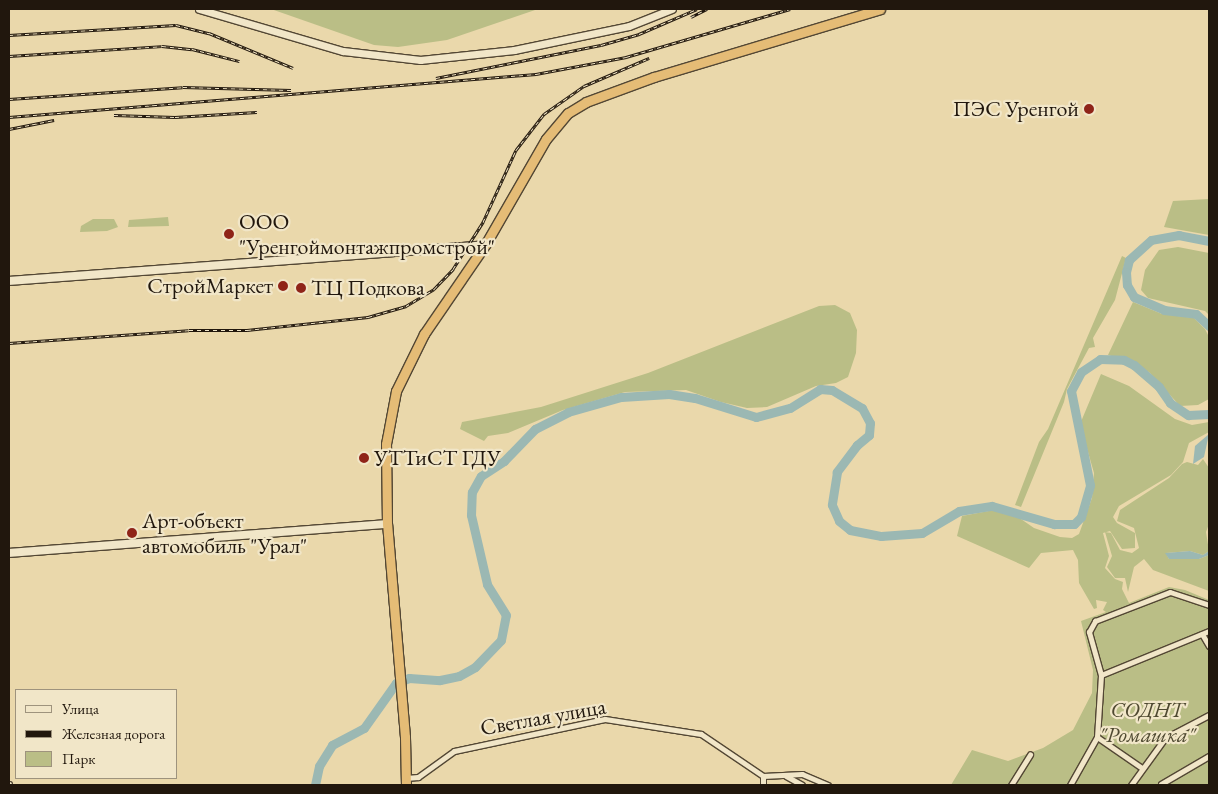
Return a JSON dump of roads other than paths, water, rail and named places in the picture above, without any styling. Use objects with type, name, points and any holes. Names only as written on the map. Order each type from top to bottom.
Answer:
[{"type":"highway","points":[[406,782],[402,703],[387,524],[386,444],[396,391],[424,334],[485,245],[544,143],[561,120],[577,107],[654,77],[880,9]]},
{"type":"main road","points":[[9,281],[485,245]]},
{"type":"main road","points":[[9,553],[387,524]]},
{"type":"street","points":[[199,9],[323,47],[372,56],[420,60],[514,50],[621,28],[672,9]]},
{"type":"street","points":[[1070,785],[1097,737],[1101,675],[1089,632],[1095,621],[1170,592],[1196,598],[1209,605]]},
{"type":"street","points":[[1101,675],[1209,631]]},
{"type":"street","points":[[1202,634],[1209,646]]},
{"type":"street","points":[[1131,785],[1165,738],[1209,715]]},
{"type":"street","name":"Светлая улица","points":[[406,782],[418,776],[454,750],[605,719],[701,734],[763,776]]},
{"type":"street","points":[[1097,737],[1142,768]]},
{"type":"street","points":[[1011,785],[1030,754]]},
{"type":"street","points":[[1161,784],[1209,756]]},
{"type":"street","points":[[763,785],[763,776],[802,774],[828,785]]},
{"type":"street","points":[[786,775],[802,785]]},
{"type":"water","points":[[1209,434],[1204,457],[1193,464],[1195,446]]},
{"type":"water","points":[[1190,551],[1203,555],[1209,551],[1209,555],[1199,559],[1169,559],[1165,553]]},
{"type":"waterway","points":[[1209,241],[1179,235],[1151,240],[1129,260],[1126,272],[1127,285],[1134,297],[1164,310],[1196,314],[1209,326]]},
{"type":"waterway","points":[[315,785],[319,766],[332,745],[364,728],[396,683],[409,678],[440,680],[459,676],[475,667],[501,640],[506,615],[487,584],[471,515],[472,492],[481,476],[504,461],[535,429],[568,412],[621,397],[669,394],[695,398],[756,417],[790,408],[820,389],[832,390],[862,408],[870,423],[869,435],[857,445],[837,472],[832,505],[839,521],[850,530],[881,536],[922,533],[959,511],[992,506],[1054,524],[1074,524],[1081,517],[1090,485],[1071,391],[1081,372],[1100,359],[1124,360],[1134,365],[1159,387],[1170,403],[1188,415],[1209,414]]},
{"type":"railway","points":[[436,78],[601,45],[639,34],[697,9]]},
{"type":"railway","points":[[691,17],[707,9]]},
{"type":"railway","points":[[9,117],[536,74],[626,57],[790,9]]},
{"type":"railway","points":[[9,35],[176,25],[209,33],[293,68]]},
{"type":"railway","points":[[9,56],[162,46],[192,49],[239,61]]},
{"type":"railway","points":[[9,343],[189,330],[247,330],[368,317],[406,306],[434,289],[453,269],[483,222],[516,150],[544,114],[584,86],[649,58]]},
{"type":"railway","points":[[9,99],[183,87],[291,90]]},
{"type":"railway","points":[[114,115],[175,117],[257,112]]},
{"type":"railway","points":[[9,129],[54,120]]},
{"type":"place","name":"ПЭС Уренгой","points":[[1089,109]]},
{"type":"place","name":"ООО \"Уренгоймонтажпромстрой\"","points":[[229,234]]},
{"type":"place","name":"СтройМаркет","points":[[283,286]]},
{"type":"place","name":"ТЦ Подкова","points":[[301,288]]},
{"type":"place","name":"УТТиСТ ГДУ","points":[[364,458]]},
{"type":"place","name":"Арт-объект автомобиль \"Урал\"","points":[[132,533]]},
{"type":"park label","name":"СОДНТ \"Ромашка\"","points":[[1147,722]]}]
